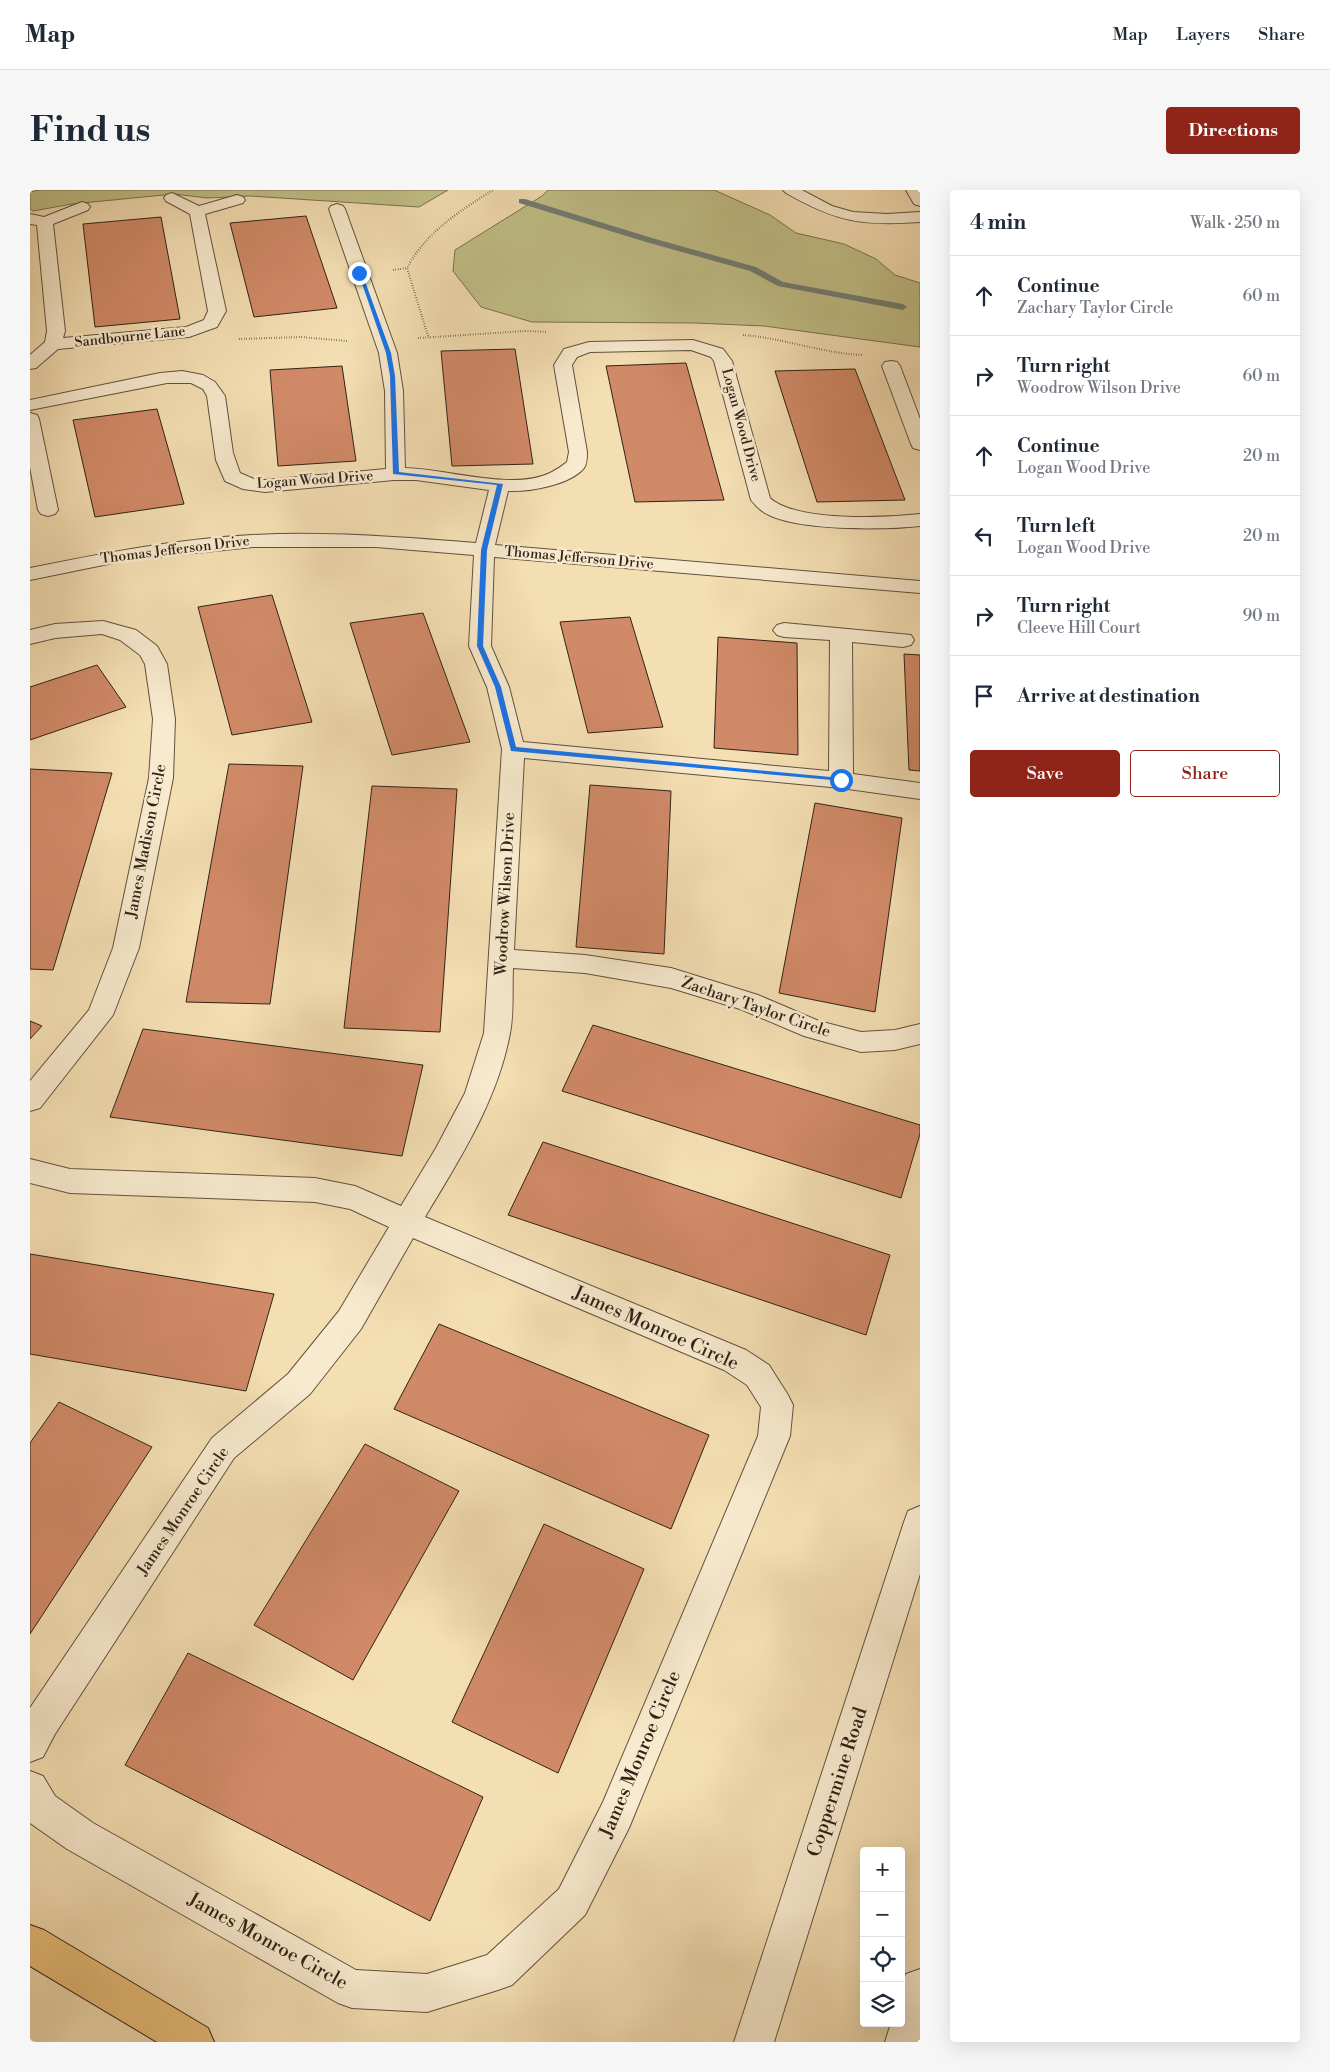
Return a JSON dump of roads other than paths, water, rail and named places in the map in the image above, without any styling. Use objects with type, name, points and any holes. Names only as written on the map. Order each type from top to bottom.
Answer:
[{"type":"main road","points":[[30,1944],[194,2042]]},
{"type":"street","points":[[791,190],[830,211],[846,215],[875,219],[920,217]]},
{"type":"street","points":[[914,190],[920,201]]},
{"type":"street","points":[[172,198],[197,212],[237,200]]},
{"type":"street","points":[[30,364],[53,344],[56,331],[37,220],[82,207]]},
{"type":"street","points":[[337,209],[388,353],[394,391],[396,474]]},
{"type":"street","name":"Sandbourne Lane","points":[[53,344],[189,332],[211,323],[217,311],[197,212]]},
{"type":"street","name":"Logan Wood Drive","points":[[30,405],[160,378],[193,377],[208,384],[215,393],[225,462],[232,477],[250,485],[265,486],[396,474],[527,485],[548,481],[564,474],[576,465],[578,452],[563,365],[570,353],[589,347],[693,345],[717,353],[723,361],[761,500],[774,511],[801,518],[871,523],[920,520]]},
{"type":"street","points":[[891,366],[920,444]]},
{"type":"street","points":[[30,419],[48,510]]},
{"type":"street","points":[[484,550],[500,484]]},
{"type":"street","name":"Thomas Jefferson Drive","points":[[30,574],[128,554],[253,541],[376,541],[920,587]]},
{"type":"street","name":"Woodrow Wilson Drive","points":[[407,1222],[446,1156],[479,1093],[497,1033],[513,749],[498,687],[480,646],[484,550]]},
{"type":"street","name":"James Madison Circle","points":[[30,637],[55,631],[103,627],[128,635],[149,651],[156,664],[164,719],[161,778],[126,948],[100,1015],[30,1100]]},
{"type":"street","points":[[784,630],[903,640]]},
{"type":"street","points":[[841,635],[841,780]]},
{"type":"street","points":[[513,749],[841,780],[920,791]]},
{"type":"street","name":"Zachary Taylor Circle","points":[[501,958],[586,964],[672,978],[749,1002],[813,1029],[861,1042],[895,1040],[920,1034]]},
{"type":"street","name":"James Monroe Circle","points":[[30,1171],[70,1181],[315,1190],[355,1198],[407,1222],[735,1360],[758,1376],[777,1405],[774,1436],[616,1815],[572,1902],[498,1971],[427,1993],[352,1989],[80,1836],[42,1809],[30,1789]]},
{"type":"street","name":"James Monroe Circle","points":[[30,1744],[42,1721],[223,1448],[299,1384],[350,1320],[407,1222]]},
{"type":"street","name":"Coppermine Road","points":[[754,2042],[920,1522]]},
{"type":"street","points":[[905,2042],[920,1988]]},
{"type":"waterway","points":[[522,201],[649,240],[753,269],[781,284],[903,307]]}]
